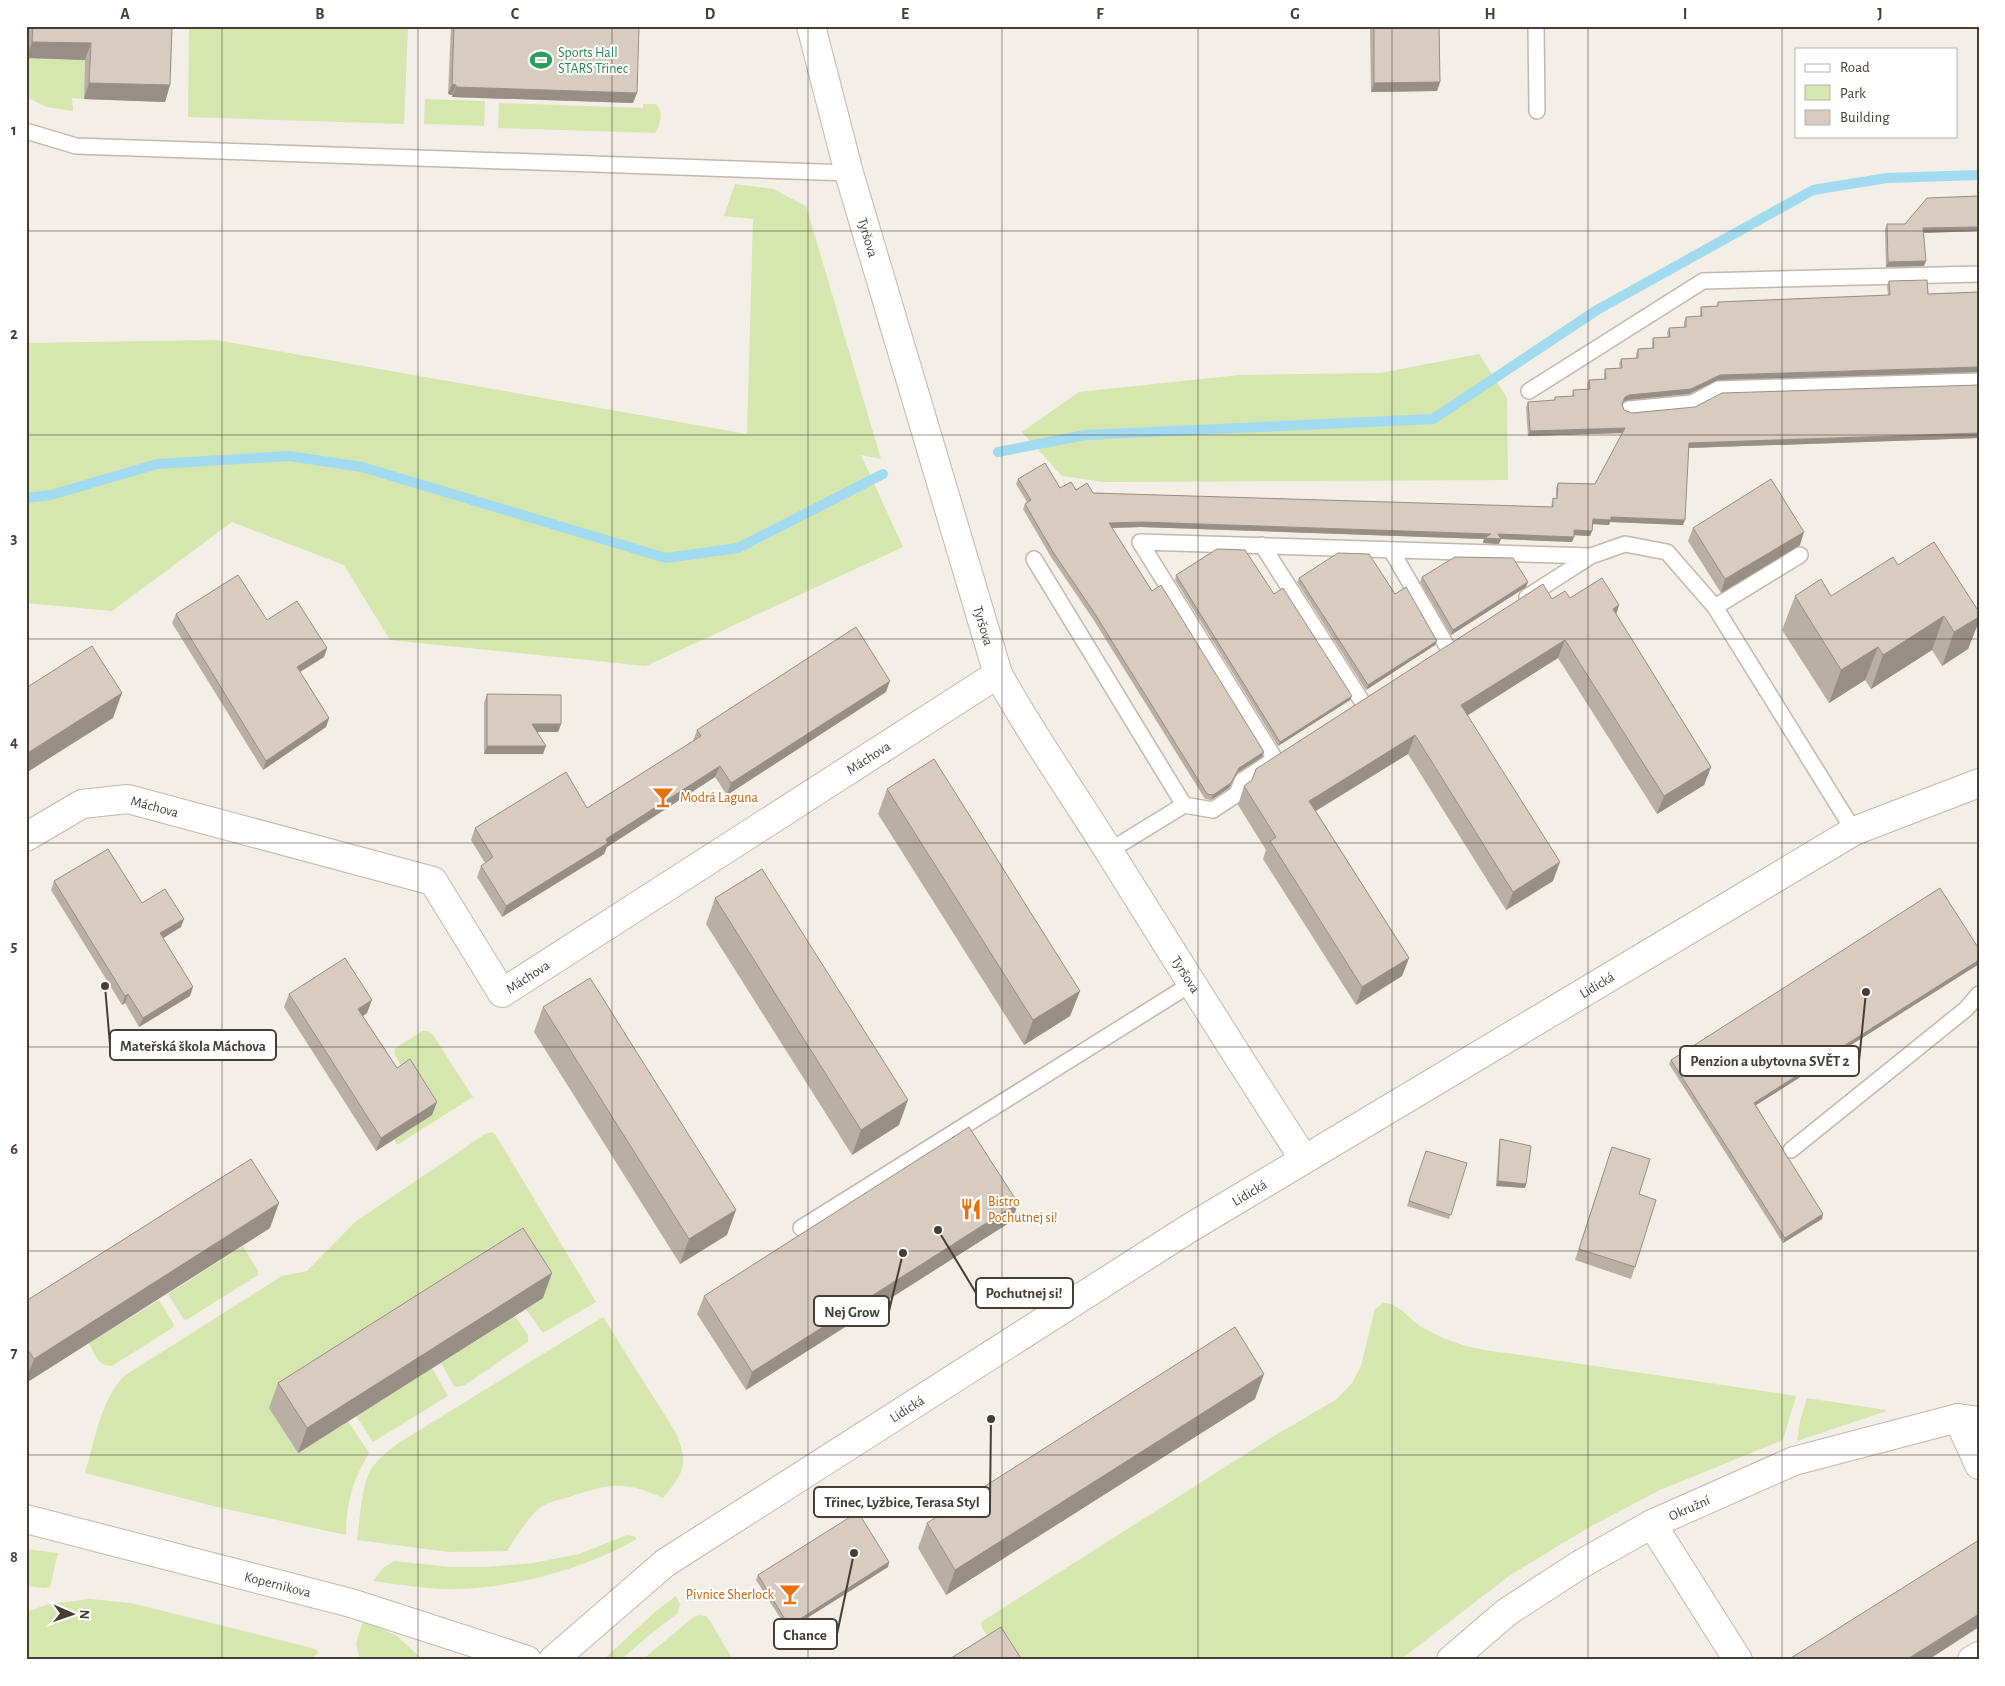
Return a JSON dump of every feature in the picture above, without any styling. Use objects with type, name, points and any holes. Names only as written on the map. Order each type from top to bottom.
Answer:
[{"type":"street","name":"Tyršova","points":[[811,26],[849,173],[998,674],[1020,714],[1110,851],[1191,984],[1304,1159]]},
{"type":"street","name":"Máchova","points":[[26,837],[82,804],[128,799],[433,881],[502,993],[998,674]]},
{"type":"street","name":"Lidická","points":[[553,1660],[665,1562],[1188,1229],[1854,831],[1979,783]]},
{"type":"street","points":[[1968,1420],[1979,1465]]},
{"type":"street","name":"Okružní","points":[[1451,1660],[1507,1612],[1581,1564],[1652,1524],[1794,1461],[1968,1420]]},
{"type":"street","name":"Kopernikova","points":[[26,1519],[352,1603],[526,1660]]},
{"type":"street","points":[[1652,1524],[1738,1660]]},
{"type":"street","points":[[1972,1660],[1979,1656]]},
{"type":"lane","points":[[1536,26],[1537,111]]},
{"type":"lane","points":[[26,131],[76,146],[849,173]]},
{"type":"lane","points":[[1529,391],[1703,281],[1979,274]]},
{"type":"lane","points":[[1630,410],[1692,404],[1718,389],[1979,380]]},
{"type":"lane","points":[[1275,759],[1140,542],[1591,556]]},
{"type":"lane","points":[[1512,607],[1591,556],[1625,544],[1668,552],[1715,607],[1854,831]]},
{"type":"lane","points":[[1262,545],[1363,703]]},
{"type":"lane","points":[[1391,550],[1448,648]]},
{"type":"lane","points":[[1715,607],[1800,555]]},
{"type":"lane","points":[[1034,559],[1184,805]]},
{"type":"lane","points":[[1432,658],[1464,638]]},
{"type":"lane","points":[[1347,713],[1378,693]]},
{"type":"lane","points":[[1110,851],[1184,805],[1213,810],[1237,794],[1242,781],[1291,749]]},
{"type":"lane","points":[[801,1228],[1191,984]]},
{"type":"lane","points":[[1791,1150],[1966,1008],[1979,994]]},
{"type":"green space","points":[[189,26],[408,26],[404,124],[188,117]]},
{"type":"green space","points":[[26,58],[85,60],[84,99],[72,98],[73,111],[47,107],[26,97]]},
{"type":"green space","points":[[425,99],[485,101],[484,126],[424,124]]},
{"type":"green space","points":[[499,103],[643,108],[643,104],[656,104],[660,111],[660,118],[655,133],[498,128]]},
{"type":"green space","points":[[735,184],[773,189],[806,206],[881,459],[861,455],[903,547],[646,666],[390,640],[344,565],[232,522],[112,611],[26,603],[26,343],[216,340],[747,434],[753,219],[724,216]]},
{"type":"green space","points":[[1479,354],[1507,398],[1508,480],[1103,482],[1062,476],[1022,432],[1079,392],[1239,375],[1380,373]]},
{"type":"green space","points":[[423,1031],[428,1031],[433,1035],[473,1097],[397,1145],[394,1140],[432,1115],[394,1054],[395,1048]]},
{"type":"green space","points":[[492,1132],[495,1134],[596,1302],[543,1333],[526,1309],[348,1421],[369,1453],[355,1482],[349,1502],[346,1535],[217,1507],[85,1473],[104,1409],[109,1397],[124,1376],[282,1276],[307,1271],[355,1222],[485,1134]]},
{"type":"green space","points":[[243,1246],[258,1271],[258,1275],[185,1320],[168,1294]]},
{"type":"green space","points":[[159,1300],[174,1326],[112,1366],[107,1366],[100,1362],[89,1343]]},
{"type":"green space","points":[[1383,1303],[1399,1308],[1417,1324],[1432,1333],[1474,1348],[1796,1396],[1783,1440],[1660,1490],[1586,1529],[1509,1576],[1400,1660],[1012,1660],[988,1637],[981,1622],[1274,1436],[1337,1399],[1352,1383],[1361,1366],[1375,1309]]},
{"type":"green space","points":[[515,1316],[528,1335],[528,1342],[465,1385],[454,1386],[441,1363]]},
{"type":"green space","points":[[603,1317],[676,1433],[680,1444],[683,1461],[682,1468],[676,1481],[663,1498],[637,1488],[616,1486],[595,1489],[552,1502],[537,1510],[507,1551],[449,1552],[357,1540],[365,1484],[371,1469],[383,1456],[397,1444]]},
{"type":"green space","points":[[432,1368],[448,1396],[373,1442],[356,1416]]},
{"type":"green space","points":[[1807,1398],[1887,1411],[1797,1441],[1800,1421]]},
{"type":"green space","points":[[627,1535],[634,1536],[637,1539],[616,1550],[568,1569],[517,1582],[466,1589],[442,1589],[373,1581],[383,1568],[394,1561],[451,1567],[486,1567],[533,1563],[579,1554]]},
{"type":"green space","points":[[26,1549],[58,1553],[50,1587],[26,1586]]},
{"type":"green space","points":[[676,1596],[680,1604],[677,1614],[621,1660],[603,1660],[656,1611]]},
{"type":"green space","points":[[90,1599],[131,1603],[312,1648],[317,1650],[318,1653],[309,1660],[26,1660],[26,1612],[49,1604]]},
{"type":"green space","points":[[698,1615],[706,1616],[710,1621],[733,1660],[642,1660],[691,1619]]},
{"type":"green space","points":[[363,1620],[397,1636],[423,1660],[360,1660],[356,1644]]},
{"type":"building","points":[[33,26],[172,26],[170,85],[89,83],[91,43],[32,42]]},
{"type":"building","name":"Sports Hall STARS Třinec","points":[[454,26],[639,26],[637,93],[456,87],[456,85],[452,84]]},
{"type":"building","points":[[1374,26],[1439,26],[1440,82],[1374,83]]},
{"type":"building","points":[[1979,196],[1979,227],[1923,228],[1926,261],[1888,262],[1887,224],[1905,224],[1927,198]]},
{"type":"building","points":[[1927,280],[1928,294],[1979,292],[1979,367],[1720,375],[1691,389],[1629,395],[1625,397],[1622,404],[1624,410],[1632,413],[1695,407],[1722,393],[1979,385],[1979,433],[1689,443],[1685,520],[1611,517],[1611,520],[1593,519],[1592,531],[1574,530],[1574,537],[1498,534],[1501,539],[1484,538],[1491,534],[1142,522],[1109,523],[1152,591],[1161,585],[1264,752],[1239,768],[1231,783],[1213,795],[1207,794],[1095,614],[1053,552],[1025,504],[1031,500],[1018,479],[1045,463],[1060,488],[1071,482],[1076,490],[1087,483],[1093,493],[1553,507],[1553,498],[1557,499],[1558,483],[1595,484],[1625,428],[1530,431],[1528,402],[1555,400],[1555,397],[1574,396],[1573,390],[1590,389],[1589,380],[1606,379],[1605,369],[1622,368],[1621,359],[1638,358],[1638,349],[1654,348],[1653,338],[1670,337],[1669,328],[1686,327],[1686,317],[1702,316],[1701,307],[1718,306],[1718,302],[1890,295],[1889,281]]},
{"type":"building","points":[[1771,479],[1804,532],[1725,579],[1693,528]]},
{"type":"building","points":[[1934,542],[1979,612],[1979,617],[1954,632],[1944,616],[1883,655],[1878,647],[1841,670],[1795,596],[1821,579],[1831,596],[1893,557],[1898,565]]},
{"type":"building","points":[[1217,549],[1245,550],[1274,594],[1283,588],[1352,696],[1280,742],[1176,575]]},
{"type":"building","points":[[1338,553],[1369,554],[1395,594],[1406,587],[1437,641],[1368,685],[1299,578]]},
{"type":"building","points":[[1455,557],[1513,558],[1528,582],[1453,630],[1422,577]]},
{"type":"building","points":[[238,575],[267,620],[297,601],[327,648],[297,667],[329,718],[266,761],[176,614]]},
{"type":"building","points":[[1602,578],[1619,605],[1613,609],[1711,767],[1664,796],[1565,640],[1461,705],[1560,862],[1513,892],[1415,735],[1309,801],[1409,958],[1362,987],[1270,841],[1276,837],[1244,786],[1252,780],[1256,769],[1543,584],[1552,599],[1565,591],[1570,598]]},
{"type":"building","points":[[856,627],[890,681],[731,783],[720,766],[606,839],[608,843],[506,906],[481,866],[493,857],[475,828],[566,772],[587,808],[701,736],[697,730]]},
{"type":"building","points":[[92,646],[122,693],[26,754],[26,688]]},
{"type":"building","points":[[487,694],[561,695],[561,724],[532,724],[546,746],[487,746]]},
{"type":"building","points":[[934,759],[1080,991],[1033,1020],[887,789]]},
{"type":"building","points":[[108,849],[142,903],[165,889],[184,919],[160,933],[193,987],[143,1018],[128,994],[125,996],[54,881]]},
{"type":"building","points":[[762,869],[908,1100],[861,1130],[715,898]]},
{"type":"building","points":[[1940,888],[1979,949],[1979,960],[1754,1103],[1823,1214],[1785,1238],[1671,1060]]},
{"type":"building","points":[[345,958],[372,1000],[358,1009],[397,1068],[410,1059],[437,1102],[381,1138],[289,994]]},
{"type":"building","points":[[590,978],[736,1210],[689,1239],[543,1007]]},
{"type":"building","points":[[969,1127],[1018,1203],[752,1372],[704,1296]]},
{"type":"building","points":[[1500,1139],[1531,1146],[1526,1184],[1498,1181]]},
{"type":"building","points":[[1612,1147],[1650,1159],[1639,1194],[1656,1200],[1635,1267],[1579,1249]]},
{"type":"building","points":[[1426,1151],[1467,1163],[1451,1215],[1409,1201]]},
{"type":"building","points":[[251,1159],[279,1203],[34,1359],[26,1347],[26,1301]]},
{"type":"building","points":[[523,1228],[552,1273],[307,1428],[278,1383]]},
{"type":"building","points":[[1235,1327],[1264,1374],[955,1570],[927,1523]]},
{"type":"building","points":[[858,1512],[889,1562],[789,1626],[758,1575]]},
{"type":"building","points":[[1979,1540],[1979,1614],[1906,1660],[1792,1660],[1791,1658]]},
{"type":"building","points":[[1001,1627],[1022,1660],[948,1660]]},
{"type":"waterway","points":[[998,452],[1085,435],[1433,419],[1597,310],[1813,190],[1887,178],[1979,175]]},
{"type":"waterway","points":[[26,498],[51,495],[157,464],[289,456],[362,467],[666,558],[738,548],[883,474]]},
{"type":"place","name":"Sports Hall STARS Třinec","points":[[541,60]]},
{"type":"place","name":"Modrá Laguna","points":[[663,797]]},
{"type":"place","name":"Mateřská škola Máchova","points":[[105,986]]},
{"type":"place","name":"Penzion a ubytovna SVĚT 2","points":[[1866,992]]},
{"type":"place","name":"Bistro Pochutnej si!","points":[[971,1209]]},
{"type":"place","name":"Pochutnej si!","points":[[938,1230]]},
{"type":"place","name":"Nej Grow","points":[[903,1253]]},
{"type":"place","name":"Třinec, Lyžbice, Terasa Styl","points":[[991,1419]]},
{"type":"place","name":"Chance","points":[[854,1553]]},
{"type":"place","name":"Pivnice Sherlock","points":[[790,1594]]}]
